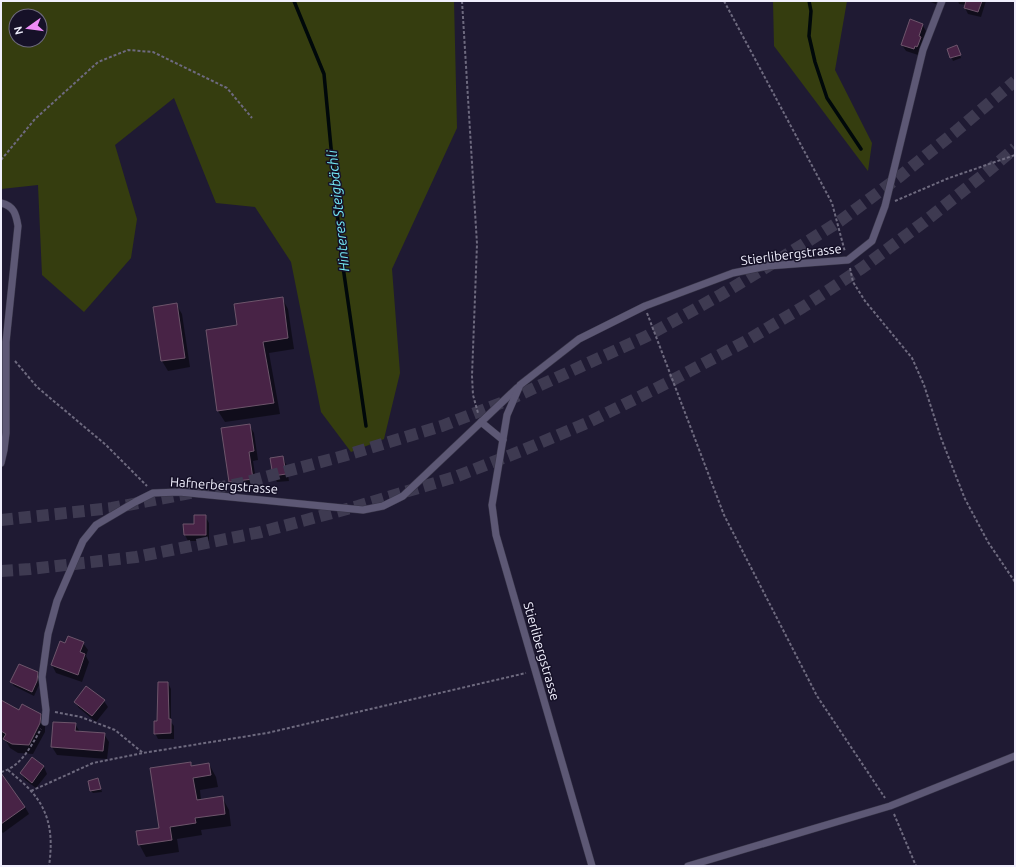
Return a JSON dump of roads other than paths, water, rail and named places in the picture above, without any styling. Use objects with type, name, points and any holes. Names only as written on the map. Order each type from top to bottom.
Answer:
[{"type":"lane","name":"Stierlibergstrasse","points":[[592,866],[496,535],[492,505],[507,415],[520,385],[579,339],[644,306],[733,273],[768,266],[848,260],[872,241],[885,206],[923,50],[942,1]]},
{"type":"lane","points":[[1,203],[11,207],[14,211],[18,226],[6,342],[6,433],[1,463]]},
{"type":"lane","name":"Hafnerbergstrasse","points":[[45,722],[46,710],[42,677],[51,623],[57,601],[83,541],[96,525],[153,493],[179,492],[363,510],[384,506],[403,496],[520,385]]},
{"type":"lane","points":[[481,422],[503,440]]},
{"type":"lane","points":[[688,866],[890,806],[1015,756]]},
{"type":"waterway","name":"Hinteres Steigbächli","points":[[294,1],[324,74],[341,253],[366,426]]},
{"type":"waterway","points":[[809,1],[811,11],[809,36],[815,62],[827,98],[861,149]]},
{"type":"tunnel","points":[[1,520],[112,508],[243,483],[343,456],[442,426],[506,401],[647,336],[722,294],[778,260],[840,221],[899,177],[1015,81]]},
{"type":"tunnel","points":[[1,571],[136,557],[261,532],[358,506],[455,477],[521,451],[589,422],[667,383],[746,341],[803,307],[862,268],[924,222],[1015,148]]}]
